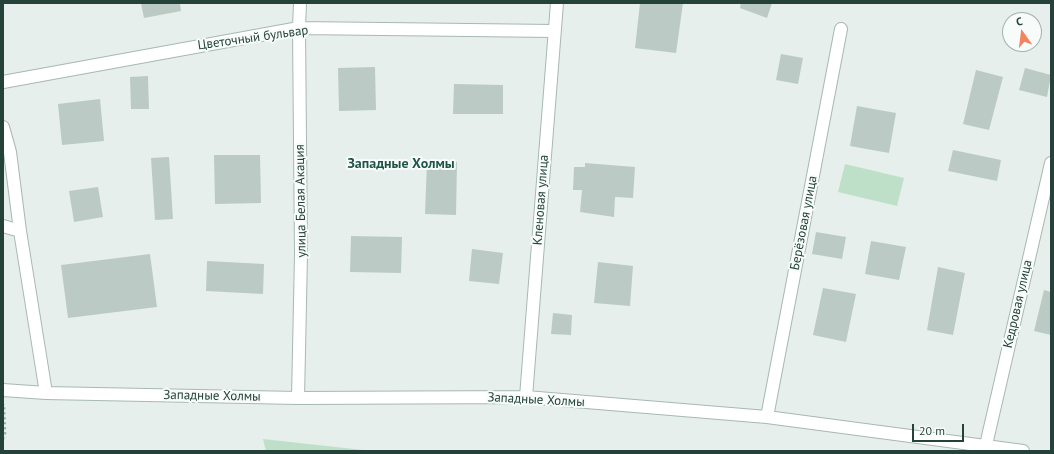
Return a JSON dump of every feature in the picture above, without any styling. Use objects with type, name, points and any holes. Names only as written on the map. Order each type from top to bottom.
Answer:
[{"type":"street","name":"улица Белая Акация","points":[[298,398],[301,255],[300,3]]},
{"type":"street","name":"Кленовая улица","points":[[526,397],[557,3]]},
{"type":"street","name":"Цветочный бульвар","points":[[3,82],[299,28],[554,31]]},
{"type":"street","name":"Берёзовая улица","points":[[767,417],[841,29]]},
{"type":"street","points":[[3,127],[10,152],[20,231],[46,393]]},
{"type":"street","name":"Кедровая улица","points":[[986,445],[1051,163]]},
{"type":"street","points":[[3,226],[20,231]]},
{"type":"street","name":"Западные Холмы","points":[[3,390],[46,393],[298,398],[526,397],[767,417],[1023,451]]},
{"type":"path","points":[[3,390],[5,433],[3,439]]},
{"type":"green space","points":[[845,164],[904,178],[897,206],[838,192]]},
{"type":"green space","points":[[263,439],[372,451],[266,451]]},
{"type":"building","points":[[141,3],[180,3],[181,11],[144,18]]},
{"type":"building","points":[[640,3],[683,3],[676,53],[635,48]]},
{"type":"building","points":[[741,3],[772,3],[767,18],[740,8]]},
{"type":"building","points":[[781,54],[803,58],[798,84],[776,80]]},
{"type":"building","points":[[375,67],[376,110],[339,111],[338,68]]},
{"type":"building","points":[[1025,68],[1051,75],[1047,97],[1019,90]]},
{"type":"building","points":[[976,70],[1003,77],[989,130],[963,124]]},
{"type":"building","points":[[148,76],[149,109],[131,109],[130,77]]},
{"type":"building","points":[[454,84],[503,85],[503,114],[453,114]]},
{"type":"building","points":[[100,99],[104,141],[62,145],[58,104]]},
{"type":"building","points":[[857,106],[896,113],[889,153],[850,146]]},
{"type":"building","points":[[953,150],[1001,160],[997,181],[948,171]]},
{"type":"building","points":[[214,155],[260,155],[261,203],[215,204]]},
{"type":"building","points":[[169,157],[173,219],[155,220],[151,158]]},
{"type":"building","points":[[427,162],[457,162],[456,215],[425,214]]},
{"type":"building","points":[[585,163],[635,167],[633,198],[615,197],[614,217],[580,212],[582,190],[573,190],[574,167],[585,167]]},
{"type":"building","points":[[98,187],[103,217],[74,222],[69,191]]},
{"type":"building","points":[[816,232],[846,237],[842,259],[812,254]]},
{"type":"building","points":[[351,236],[402,237],[401,273],[350,272]]},
{"type":"building","points":[[871,241],[906,247],[899,280],[865,274]]},
{"type":"building","points":[[472,249],[503,253],[499,284],[469,281]]},
{"type":"building","points":[[150,254],[157,307],[68,318],[61,265]]},
{"type":"building","points":[[207,261],[264,264],[263,294],[206,291]]},
{"type":"building","points":[[598,262],[633,266],[630,306],[594,303]]},
{"type":"building","points":[[938,267],[965,273],[953,335],[927,330]]},
{"type":"building","points":[[823,288],[856,294],[846,342],[813,335]]},
{"type":"building","points":[[1044,290],[1051,292],[1051,335],[1034,331]]},
{"type":"building","points":[[553,313],[572,315],[571,335],[551,334]]},
{"type":"district","name":"Западные Холмы","points":[[401,164]]}]
